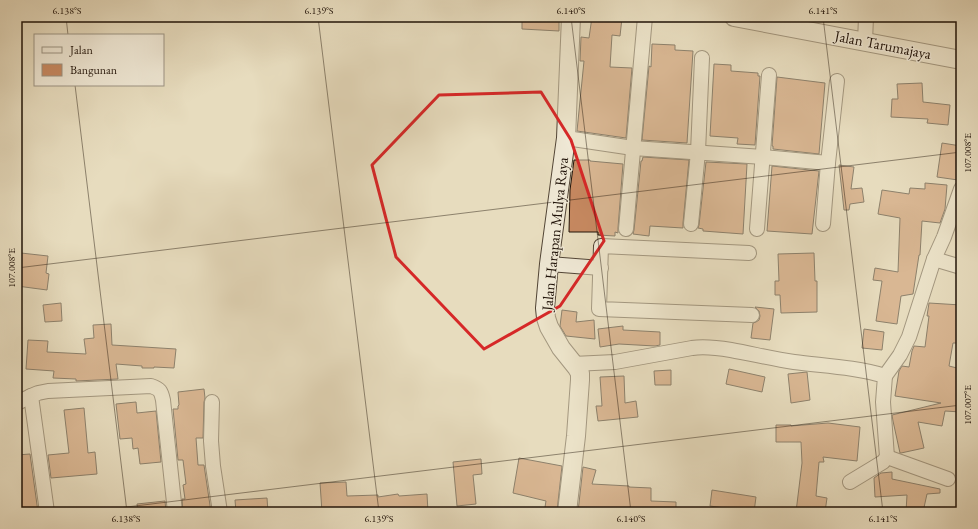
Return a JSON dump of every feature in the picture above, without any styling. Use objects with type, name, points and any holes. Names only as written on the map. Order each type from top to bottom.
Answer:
[{"type":"street","name":"Jalan Harapan Mulya Raya","points":[[567,512],[576,436],[580,392],[580,373],[561,348],[549,327],[545,308],[549,264],[566,138],[571,17]]},
{"type":"street","points":[[626,229],[645,17]]},
{"type":"street","name":"Jalan Tarumajaya","points":[[734,17],[961,60]]},
{"type":"street","points":[[865,42],[866,17]]},
{"type":"street","points":[[691,224],[698,152],[702,58]]},
{"type":"street","points":[[757,229],[769,75]]},
{"type":"street","points":[[823,224],[837,81]]},
{"type":"street","points":[[566,138],[633,148],[828,163]]},
{"type":"street","points":[[850,482],[883,462],[887,457],[883,402],[885,376],[900,355],[909,337],[934,259],[944,237],[961,189]]},
{"type":"street","points":[[749,253],[601,246],[599,309],[752,315]]},
{"type":"street","points":[[934,259],[961,267]]},
{"type":"street","points":[[549,264],[600,268]]},
{"type":"street","points":[[574,364],[615,362],[701,347],[722,349],[793,362],[843,367],[885,376]]},
{"type":"street","points":[[17,403],[38,393],[151,386],[157,388],[161,392],[163,400],[175,512]]},
{"type":"street","points":[[31,396],[47,512]]},
{"type":"street","points":[[212,402],[211,441],[220,512]]},
{"type":"street","points":[[887,457],[948,479]]},
{"type":"highlighted area","points":[[541,92],[571,140],[604,241],[560,306],[484,349],[396,257],[372,165],[439,95]]},
{"type":"building","points":[[522,17],[559,17],[559,31],[522,29]]},
{"type":"building","points":[[592,17],[622,18],[620,36],[612,35],[610,67],[632,68],[626,138],[577,131],[584,61],[580,61],[581,37],[589,38]]},
{"type":"building","points":[[652,44],[675,45],[675,50],[693,51],[687,143],[642,140],[649,66],[651,67]]},
{"type":"building","points":[[714,64],[731,65],[731,71],[758,73],[758,76],[760,76],[755,145],[737,144],[738,138],[710,136]]},
{"type":"building","points":[[777,77],[825,83],[819,154],[773,149]]},
{"type":"building","points":[[922,83],[923,102],[950,105],[948,125],[927,123],[928,119],[891,117],[892,99],[898,99],[897,84]]},
{"type":"building","points":[[942,143],[961,146],[958,180],[937,177]]},
{"type":"building","points":[[643,157],[689,160],[683,228],[650,226],[649,236],[633,234],[641,161]]},
{"type":"building","points":[[574,160],[590,160],[623,164],[618,233],[615,232],[615,236],[598,235],[598,232],[569,232],[570,190]]},
{"type":"building","points":[[706,162],[747,164],[743,234],[703,231],[703,229],[698,228]]},
{"type":"building","points":[[839,165],[854,167],[851,189],[862,188],[864,202],[850,204],[849,210],[844,210]]},
{"type":"building","points":[[772,166],[819,171],[812,234],[767,231]]},
{"type":"building","points":[[925,183],[947,185],[945,209],[940,223],[922,221],[920,255],[913,294],[901,296],[897,324],[876,321],[882,281],[873,280],[875,268],[898,272],[900,218],[878,214],[882,190],[909,194],[910,188],[925,189]]},
{"type":"building","points":[[21,253],[48,256],[46,273],[49,274],[47,290],[17,286]]},
{"type":"building","points":[[814,253],[815,281],[817,281],[817,312],[781,313],[780,295],[775,295],[775,281],[779,281],[778,254]]},
{"type":"building","points":[[61,303],[62,321],[45,322],[43,305]]},
{"type":"building","points":[[929,303],[961,305],[961,343],[953,343],[949,366],[961,369],[961,412],[945,411],[942,426],[918,422],[924,448],[900,453],[892,415],[941,403],[895,396],[899,371],[902,366],[909,367],[914,346],[925,347]]},
{"type":"building","points":[[755,307],[774,309],[770,340],[751,338],[753,323],[759,320],[760,316],[759,311]]},
{"type":"building","points":[[562,310],[577,312],[576,322],[594,320],[595,339],[566,336],[560,326]]},
{"type":"building","points":[[111,324],[112,345],[176,349],[174,368],[142,368],[142,366],[116,364],[118,379],[76,381],[76,379],[53,378],[54,371],[26,369],[28,340],[48,341],[47,352],[86,354],[84,339],[94,338],[93,325]]},
{"type":"building","points":[[623,326],[623,330],[660,332],[660,345],[619,344],[600,347],[598,329]]},
{"type":"building","points":[[864,329],[884,332],[882,350],[862,348]]},
{"type":"building","points":[[729,369],[765,377],[762,392],[726,384]]},
{"type":"building","points":[[671,370],[671,385],[655,385],[654,371]]},
{"type":"building","points":[[807,372],[810,400],[791,403],[788,374]]},
{"type":"building","points":[[624,376],[625,403],[636,401],[638,417],[598,421],[596,406],[602,406],[600,377]]},
{"type":"building","points":[[204,389],[203,438],[196,438],[198,465],[204,465],[211,512],[183,512],[182,499],[185,499],[183,485],[186,484],[183,460],[178,460],[173,409],[178,409],[178,392]]},
{"type":"building","points":[[136,402],[137,413],[156,411],[161,462],[140,464],[138,448],[133,449],[132,438],[120,439],[116,404]]},
{"type":"building","points":[[84,408],[88,453],[95,452],[97,474],[51,478],[48,455],[69,453],[64,410]]},
{"type":"building","points":[[828,423],[860,427],[857,461],[823,457],[824,462],[819,462],[816,496],[827,498],[825,512],[796,512],[802,463],[801,442],[776,442],[776,425],[791,426]]},
{"type":"building","points":[[30,454],[38,512],[20,512],[17,490],[17,455]]},
{"type":"building","points":[[519,458],[562,466],[557,511],[545,507],[546,501],[513,493]]},
{"type":"building","points":[[481,459],[482,474],[473,475],[476,504],[457,506],[453,462]]},
{"type":"building","points":[[583,467],[596,470],[592,484],[651,488],[651,501],[676,502],[676,512],[578,512]]},
{"type":"building","points":[[892,472],[892,479],[940,489],[940,493],[927,494],[923,512],[906,512],[907,495],[875,497],[874,478],[881,473]]},
{"type":"building","points":[[346,482],[347,496],[378,495],[378,497],[398,494],[399,496],[427,494],[428,512],[322,512],[320,483]]},
{"type":"building","points":[[712,490],[756,497],[754,512],[710,506]]},
{"type":"building","points":[[267,498],[268,512],[236,512],[235,500]]},
{"type":"building","points":[[165,501],[166,512],[138,512],[137,504]]}]
